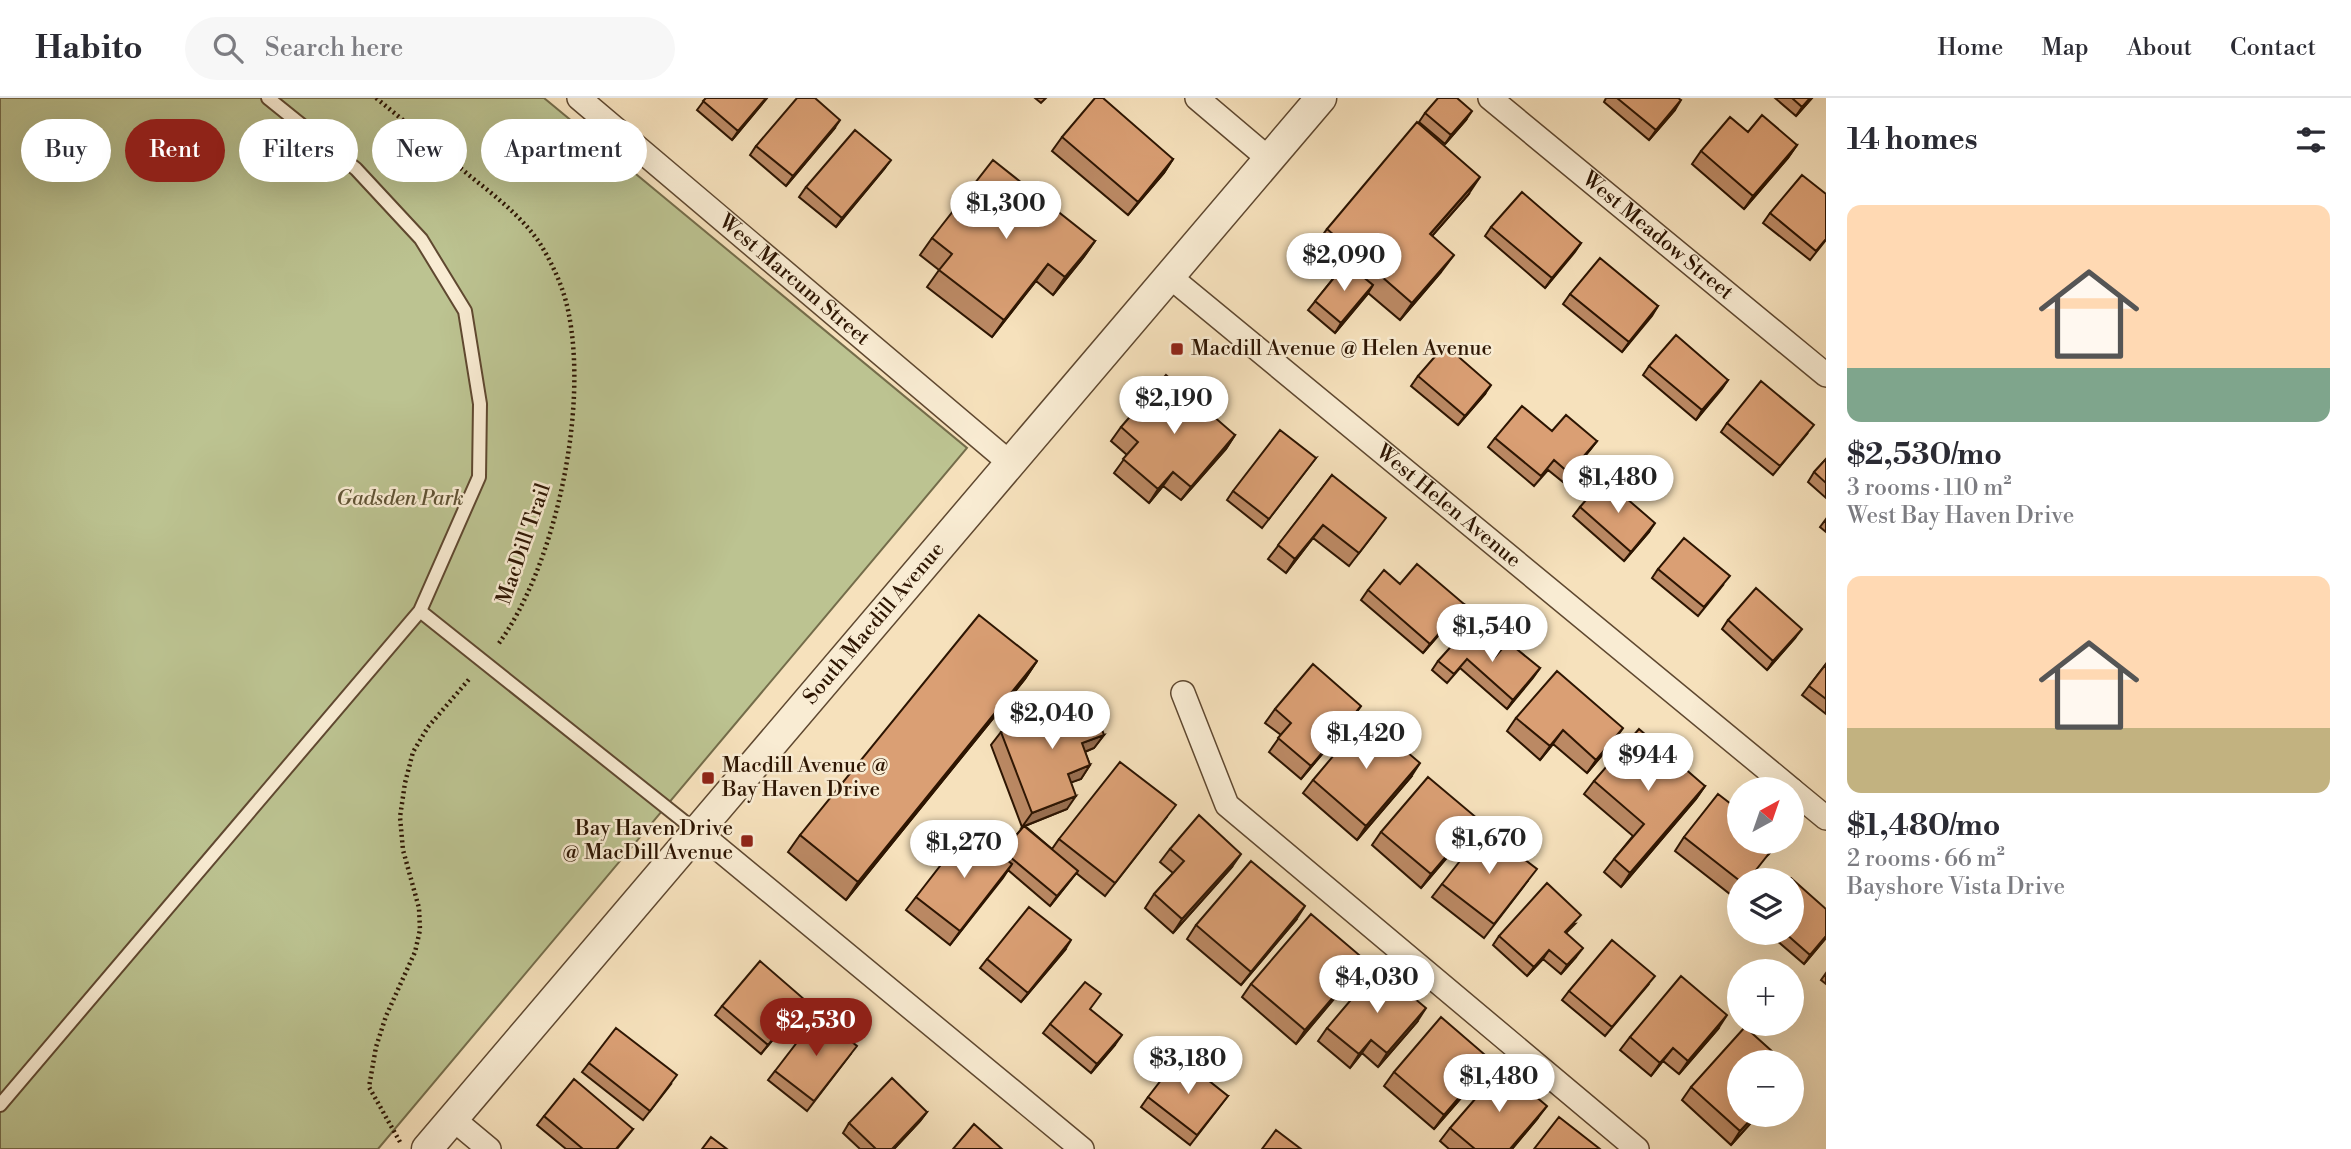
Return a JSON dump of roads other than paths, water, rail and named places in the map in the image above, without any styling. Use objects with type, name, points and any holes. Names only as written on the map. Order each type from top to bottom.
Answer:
[{"type":"street","name":"West Marcum Street","points":[[579,98],[1010,463]]},
{"type":"street","points":[[1197,98],[1269,159]]},
{"type":"street","name":"South Macdill Avenue","points":[[427,1149],[1321,98]]},
{"type":"street","name":"West Meadow Street","points":[[1490,98],[1826,375]]},
{"type":"street","name":"West Helen Avenue","points":[[1169,276],[1776,777]]},
{"type":"street","points":[[1183,693],[1227,805],[1637,1149]]},
{"type":"street","name":"West Helen Avenue","points":[[1804,800],[1826,818]]},
{"type":"street","points":[[696,831],[1082,1149]]},
{"type":"street","points":[[453,1119],[489,1149]]},
{"type":"lane","points":[[0,1104],[420,611],[479,477],[480,404],[464,311],[421,239],[356,169],[268,98]]},
{"type":"lane","points":[[420,611],[696,831]]},
{"type":"place","name":"Macdill Avenue @ Helen Avenue","points":[[1177,349]]},
{"type":"place","name":"Macdill Avenue @ Bay Haven Drive","points":[[708,778]]},
{"type":"place","name":"Bay Haven Drive @ MacDill Avenue","points":[[747,841]]},
{"type":"park label","name":"Gadsden Park","points":[[400,499]]}]
